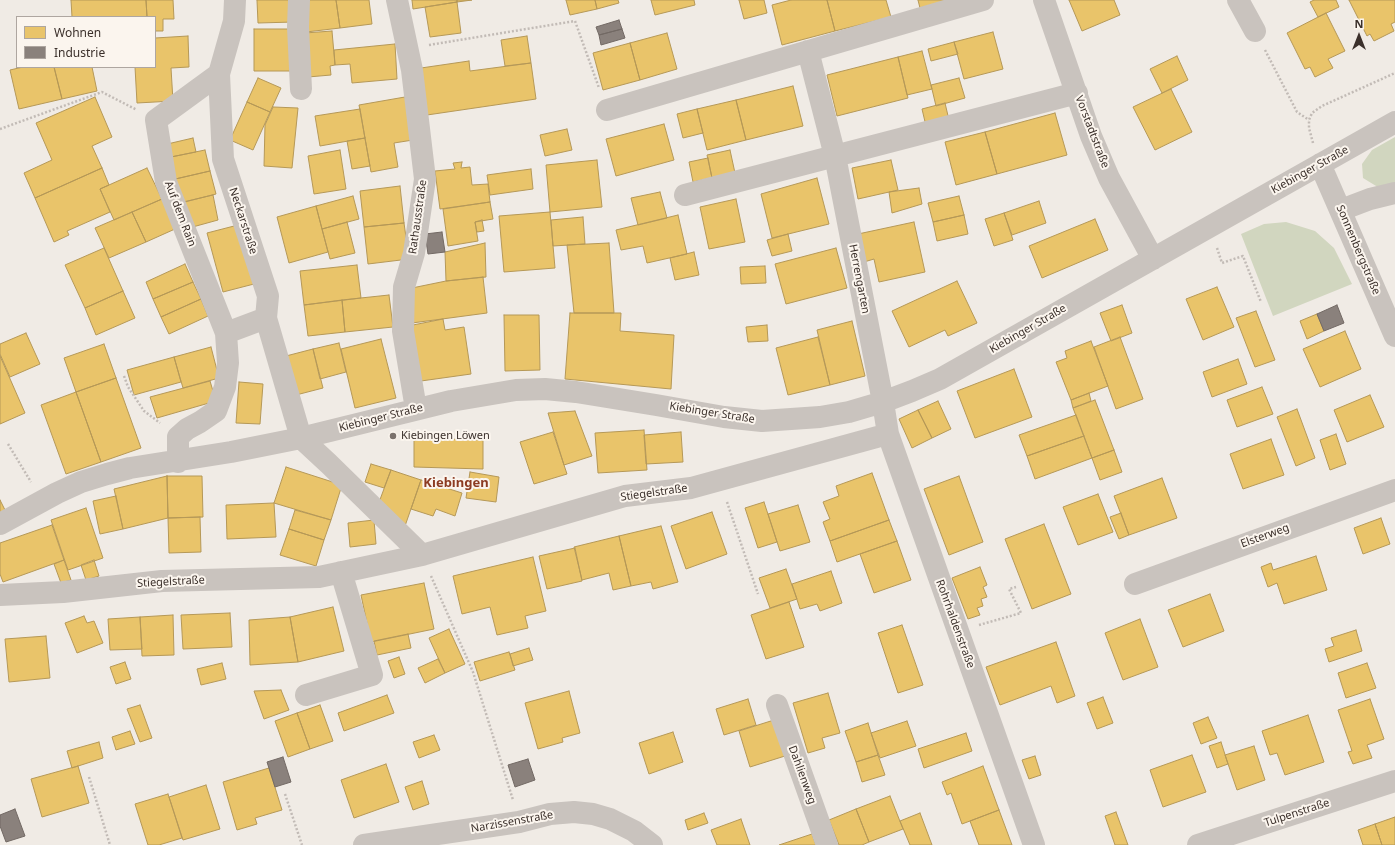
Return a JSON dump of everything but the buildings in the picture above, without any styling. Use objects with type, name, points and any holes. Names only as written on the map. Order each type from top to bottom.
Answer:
[{"type":"street","name":"Neckarstraße","points":[[235,0],[234,21],[219,74],[223,159],[268,296],[266,318],[301,438]]},
{"type":"street","points":[[299,0],[298,27],[301,89]]},
{"type":"street","name":"Rathausstraße","points":[[397,0],[412,70],[425,179],[414,253],[404,287],[403,331],[416,409]]},
{"type":"street","points":[[607,110],[983,0]]},
{"type":"street","name":"Vorstadtstraße","points":[[1044,0],[1092,136],[1109,178],[1153,259]]},
{"type":"street","points":[[1238,0],[1255,31]]},
{"type":"street","name":"Herrengarten","points":[[808,51],[835,156],[883,402]]},
{"type":"street","points":[[156,120],[219,74]]},
{"type":"street","points":[[685,195],[1077,93]]},
{"type":"street","name":"Auf dem Rain","points":[[156,120],[166,182],[226,333],[228,363],[225,387],[216,411],[200,422],[186,429],[178,437]]},
{"type":"street","name":"Kiebinger Straße","points":[[0,524],[81,482],[130,468],[178,462],[301,438],[451,401],[516,390],[545,389],[576,392],[643,402],[724,417],[762,420],[820,417],[849,412],[883,402],[940,379],[1395,122]]},
{"type":"street","name":"Sonnenbergstraße","points":[[1320,164],[1395,336]]},
{"type":"street","points":[[1341,210],[1370,199],[1395,193]]},
{"type":"street","points":[[226,333],[266,318]]},
{"type":"street","name":"Rohrhaldenstraße","points":[[883,402],[888,434],[1034,845]]},
{"type":"street","name":"Stiegelstraße","points":[[0,595],[63,592],[162,581],[319,577],[422,555],[624,496],[691,488],[888,434]]},
{"type":"street","points":[[178,437],[178,462]]},
{"type":"street","points":[[301,438],[422,555]]},
{"type":"street","name":"Elsterweg","points":[[1135,584],[1395,490]]},
{"type":"street","points":[[306,695],[372,675],[341,572]]},
{"type":"street","name":"Dahlienweg","points":[[777,705],[827,845]]},
{"type":"street","name":"Tulpenstraße","points":[[1198,845],[1395,781]]},
{"type":"street","name":"Narzissenstraße","points":[[364,845],[519,822],[550,814],[574,812],[593,814],[610,819],[634,831],[652,845]]},
{"type":"path","points":[[407,49],[575,21],[607,110]]},
{"type":"path","points":[[1255,31],[1297,112],[1308,120]]},
{"type":"path","points":[[1320,164],[1309,128],[1308,120],[1312,112],[1395,73]]},
{"type":"path","points":[[0,129],[102,92],[156,120]]},
{"type":"path","points":[[1208,227],[1222,263],[1243,256],[1261,302]]},
{"type":"path","points":[[124,376],[128,387],[144,411],[178,437]]},
{"type":"path","points":[[8,444],[42,501]]},
{"type":"path","points":[[720,480],[758,594]]},
{"type":"path","points":[[422,555],[473,672],[519,822]]},
{"type":"path","points":[[958,631],[1021,613],[1009,589],[1016,588]]},
{"type":"path","points":[[88,777],[110,845]]},
{"type":"path","points":[[285,794],[302,845]]},
{"type":"green space","points":[[1395,137],[1395,184],[1381,189],[1363,178],[1362,164],[1372,150]]},
{"type":"green space","points":[[1286,222],[1315,231],[1334,248],[1352,284],[1273,316],[1241,234],[1264,224]]},
{"type":"place","name":"Kiebingen Löwen","points":[[393,436]]},
{"type":"district","name":"Kiebingen","points":[[456,483]]}]
